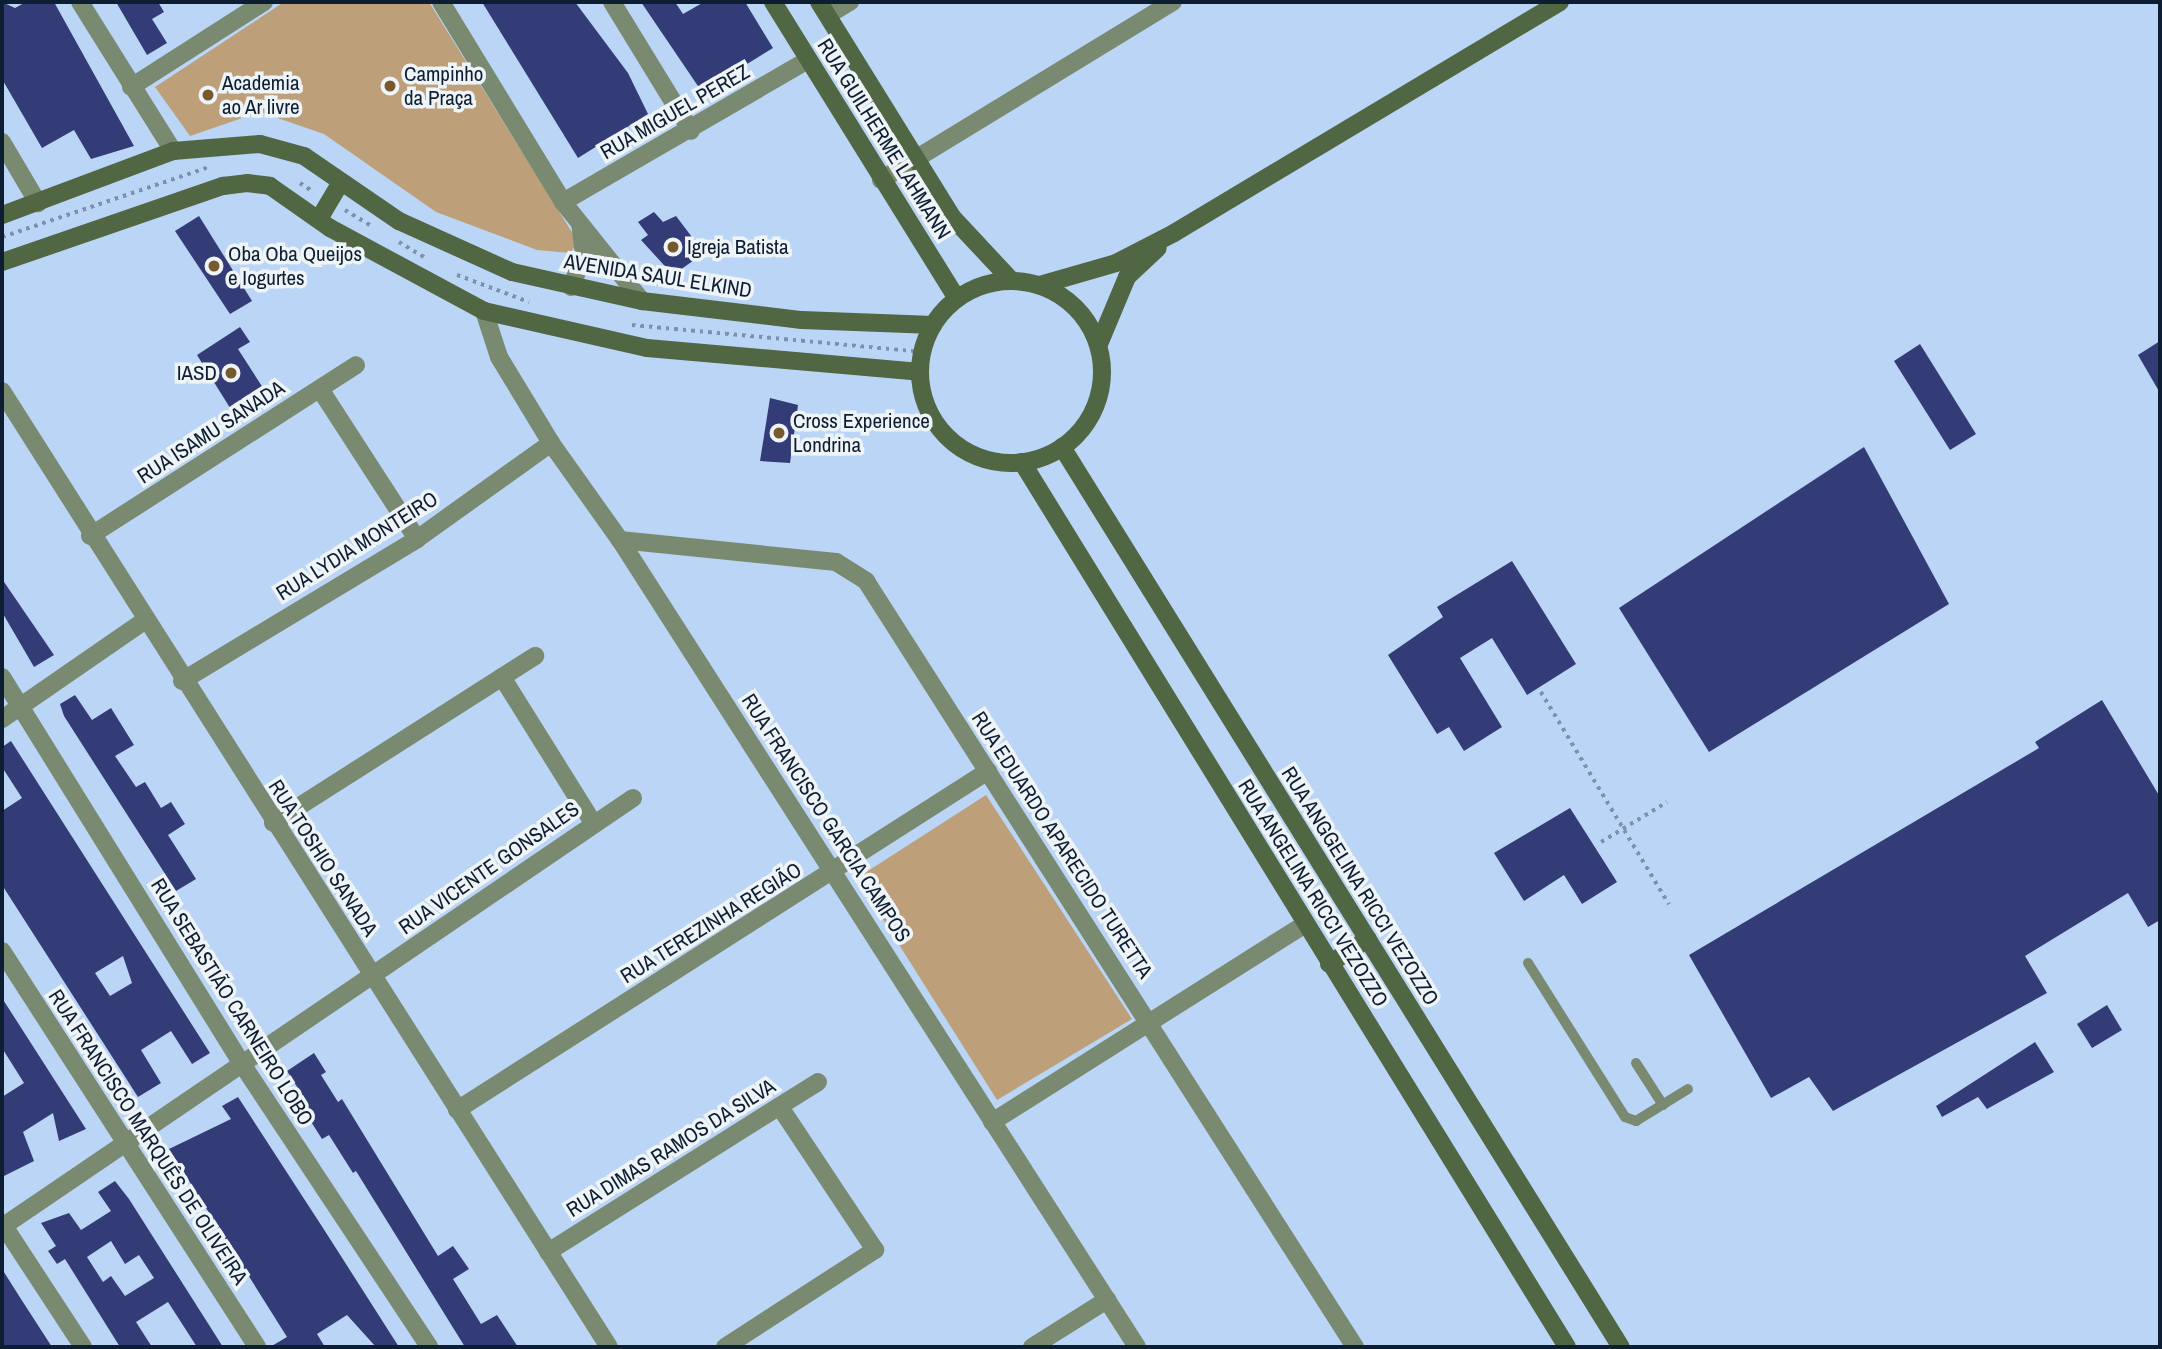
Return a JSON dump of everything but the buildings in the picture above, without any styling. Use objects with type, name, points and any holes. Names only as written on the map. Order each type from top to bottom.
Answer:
[{"type":"main road","name":"RUA GUILHERME LAHMANN","points":[[773,2],[957,299]]},
{"type":"main road","points":[[1040,285],[1116,262],[1174,233],[1560,2]]},
{"type":"main road","points":[[824,8],[961,229],[1011,280]]},
{"type":"main road","name":"AVENIDA SAUL ELKIND","points":[[2,215],[173,151],[260,144],[304,156],[399,221],[512,272],[642,301],[802,320],[933,325]]},
{"type":"main road","points":[[319,219],[341,182]]},
{"type":"main road","points":[[2,261],[223,186],[270,186],[319,219],[484,312],[648,348],[920,372]]},
{"type":"main road","points":[[1099,344],[1127,276],[1174,233]]},
{"type":"main road","points":[[1011,280],[1040,285],[1066,298],[1086,319],[1099,344],[1103,373],[1097,402],[1083,428],[1062,447],[1022,462],[996,462],[950,440],[923,397],[920,372],[933,325],[957,299],[982,285],[1011,280]]},
{"type":"main road","name":"RUA ANGGELINA RICCI VEZOZZO","points":[[1062,447],[1621,1347]]},
{"type":"main road","name":"RUA ANGELINA RICCI VEZOZZO","points":[[1022,462],[1304,924],[1567,1347]]},
{"type":"main road","points":[[1329,964],[1368,939]]},
{"type":"street","points":[[80,2],[173,151]]},
{"type":"street","points":[[131,87],[264,2]]},
{"type":"street","points":[[441,2],[563,202],[642,301]]},
{"type":"street","points":[[612,2],[691,131]]},
{"type":"street","points":[[824,8],[850,2]]},
{"type":"street","points":[[881,180],[1173,2]]},
{"type":"street","name":"RUA MIGUEL PEREZ","points":[[563,202],[691,131],[808,60]]},
{"type":"street","points":[[2,142],[38,203]]},
{"type":"street","points":[[572,287],[584,256],[580,224]]},
{"type":"street","name":"RUA FRANCISCO GARCIA CAMPOS","points":[[484,312],[499,357],[551,443],[620,540],[1137,1347]]},
{"type":"street","name":"RUA ISAMU SANADA","points":[[90,536],[356,365]]},
{"type":"street","points":[[320,389],[417,539]]},
{"type":"street","name":"RUA TOSHIO SANADA","points":[[2,391],[90,536],[548,1252],[600,1344]]},
{"type":"street","name":"RUA LYDIA MONTEIRO","points":[[182,681],[417,539],[551,443]]},
{"type":"street","name":"RUA EDUARDO APARECIDO TURETTA","points":[[620,540],[836,562],[853,570],[866,581],[1355,1347]]},
{"type":"street","points":[[2,719],[144,621]]},
{"type":"street","points":[[273,823],[534,656]]},
{"type":"street","name":"RUA SEBASTIÃO CARNEIRO LOBO","points":[[2,677],[242,1063],[429,1347]]},
{"type":"street","points":[[502,677],[592,821]]},
{"type":"street","name":"RUA TEREZINHA REGIÃO","points":[[457,1111],[988,771]]},
{"type":"street","name":"RUA VICENTE GONSALES","points":[[2,1225],[373,978],[592,821],[634,798]]},
{"type":"street","points":[[992,1122],[1304,924]]},
{"type":"street","name":"RUA FRANCISCO MARQUÊS DE OLIVEIRA","points":[[2,951],[257,1347]]},
{"type":"street","name":"RUA DIMAS RAMOS DA SILVA","points":[[548,1252],[818,1082]]},
{"type":"street","points":[[725,1347],[875,1250],[780,1107]]},
{"type":"street","points":[[2,1225],[83,1347]]},
{"type":"street","points":[[1032,1347],[1107,1300]]},
{"type":"lane","points":[[1528,963],[1625,1117],[1636,1121],[1688,1089]]},
{"type":"lane","points":[[1636,1063],[1663,1105]]},
{"type":"path","points":[[1541,692],[1669,904]]},
{"type":"path","points":[[1601,842],[1667,802]]},
{"type":"shaded area","points":[[284,2],[429,2],[578,242],[570,253],[537,250],[436,212],[324,134],[260,112],[190,136],[155,87]]},
{"type":"shaded area","points":[[986,795],[1132,1019],[997,1100],[857,878]]},
{"type":"place","name":"Campinho da Praça","points":[[390,86]]},
{"type":"place","name":"Academia ao Ar livre","points":[[208,95]]},
{"type":"place","name":"Igreja Batista","points":[[673,247]]},
{"type":"place","name":"Oba Oba Queijos e Iogurtes","points":[[214,266]]},
{"type":"place","name":"IASD","points":[[231,373]]},
{"type":"place","name":"Cross Experience Londrina","points":[[779,433]]}]
